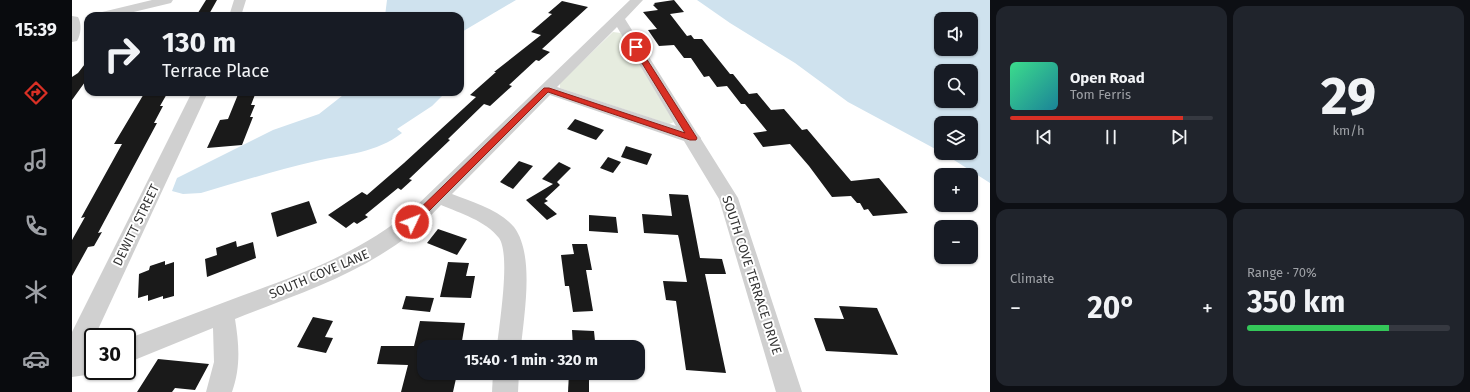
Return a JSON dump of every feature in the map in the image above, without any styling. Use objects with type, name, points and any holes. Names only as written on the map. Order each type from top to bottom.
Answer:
[{"type":"street","points":[[118,12],[167,0]]},
{"type":"street","points":[[236,12],[240,0]]},
{"type":"street","name":"SOUTH COVE LANE","points":[[136,347],[315,278],[369,253],[404,228],[438,196],[637,0]]},
{"type":"street","points":[[72,38],[74,32],[73,20],[84,19]]},
{"type":"street","name":"SOUTH COVE TERRACE DRIVE","points":[[618,19],[693,138],[732,205],[789,392]]},
{"type":"street","points":[[547,89],[693,138]]},
{"type":"street","name":"DEWITT STREET","points":[[72,358],[198,96]]},
{"type":"street","points":[[438,196],[488,218],[507,233],[513,243],[515,275],[510,340]]},
{"type":"street","points":[[219,392],[224,378],[228,357],[223,313]]},
{"type":"street","points":[[72,365],[84,363]]},
{"type":"street","points":[[505,392],[506,380]]},
{"type":"shaded area","points":[[613,32],[621,33],[674,122],[669,124],[560,88],[560,83]]},
{"type":"water","points":[[387,0],[516,0],[464,31],[464,12],[386,12]]},
{"type":"water","points":[[697,0],[990,0],[990,183],[978,175],[978,168],[966,168],[954,160],[978,160],[978,116],[934,116],[934,148],[848,102],[795,63],[730,23]]},
{"type":"water","points":[[342,96],[442,96],[432,106],[397,129],[402,133],[392,140],[372,149],[287,168],[201,193],[183,194],[172,191],[177,178],[273,130],[319,114]]},
{"type":"building","points":[[206,0],[217,0],[210,12],[198,12]]},
{"type":"building","points":[[674,0],[684,12],[670,14],[687,36],[691,35],[694,39],[702,39],[730,74],[733,74],[749,94],[757,93],[771,110],[784,109],[802,130],[807,129],[851,181],[879,178],[908,213],[873,216],[868,209],[864,210],[860,203],[857,203],[851,196],[832,197],[809,166],[790,144],[763,147],[753,133],[767,131],[745,104],[741,104],[727,86],[717,87],[709,76],[704,77],[691,58],[684,58],[674,45],[659,46],[648,30],[657,29],[643,12],[658,10],[653,5],[655,4],[654,3]]},
{"type":"building","points":[[562,1],[588,7],[542,49],[550,52],[539,61],[536,60],[509,85],[512,86],[490,106],[484,104],[448,139],[450,140],[409,179],[412,180],[401,190],[398,188],[365,215],[368,217],[357,224],[354,222],[346,228],[328,215],[362,192],[367,195],[404,163],[476,97],[470,95],[496,72],[494,72],[541,35],[531,32],[552,14],[548,13]]},
{"type":"building","points":[[84,65],[84,83],[72,100],[72,77],[78,73]]},
{"type":"building","points":[[143,96],[166,96],[160,106],[163,106],[154,123],[157,123],[98,233],[102,232],[94,246],[88,247],[72,276],[72,240],[85,217],[81,218],[122,144],[114,144]]},
{"type":"building","points":[[237,96],[254,96],[251,105],[255,105],[250,117],[253,117],[242,145],[207,148],[220,120],[228,119]]},
{"type":"building","points":[[575,119],[604,130],[596,140],[567,129]]},
{"type":"building","points":[[626,146],[652,154],[647,165],[621,157]]},
{"type":"building","points":[[608,157],[621,162],[613,173],[600,168]]},
{"type":"building","points":[[519,161],[533,166],[513,189],[500,182]]},
{"type":"building","points":[[559,162],[571,168],[557,182],[560,185],[545,199],[548,201],[544,203],[557,214],[547,220],[526,200],[553,184],[542,179]]},
{"type":"building","points":[[669,194],[688,195],[700,258],[722,259],[726,274],[705,274],[726,373],[686,370],[676,301],[666,300],[663,281],[687,282],[678,235],[644,233],[642,214],[672,216]]},
{"type":"building","points":[[309,201],[317,223],[277,237],[271,213]]},
{"type":"building","points":[[589,215],[616,217],[618,233],[589,231]]},
{"type":"building","points":[[438,229],[467,239],[457,255],[427,243]]},
{"type":"building","points":[[236,241],[237,247],[253,242],[256,258],[207,277],[205,259],[217,255],[216,248]]},
{"type":"building","points":[[572,244],[587,244],[592,270],[586,270],[593,311],[573,312],[569,286],[565,286],[561,255],[574,254]]},
{"type":"building","points":[[165,261],[165,265],[174,262],[174,296],[163,299],[163,296],[148,301],[148,295],[138,298],[139,274],[149,270],[150,266]]},
{"type":"building","points":[[448,262],[469,263],[466,276],[475,276],[471,298],[440,297]]},
{"type":"building","points":[[406,296],[434,298],[430,312],[402,309]]},
{"type":"building","points":[[839,306],[877,308],[898,355],[826,351],[814,318],[844,319]]},
{"type":"building","points":[[313,317],[333,321],[325,337],[333,338],[326,353],[297,347]]},
{"type":"building","points":[[420,321],[465,323],[462,340],[417,340],[417,380],[456,380],[453,392],[401,392],[408,365],[377,364],[381,346],[414,346]]},
{"type":"building","points":[[572,330],[594,331],[595,340],[573,340]]},
{"type":"building","points":[[158,359],[209,364],[195,390],[175,388],[172,392],[137,392]]},
{"type":"building","points":[[569,380],[589,380],[589,392],[568,392]]},
{"type":"route","points":[[412,222],[547,89],[693,138],[636,47]]}]
